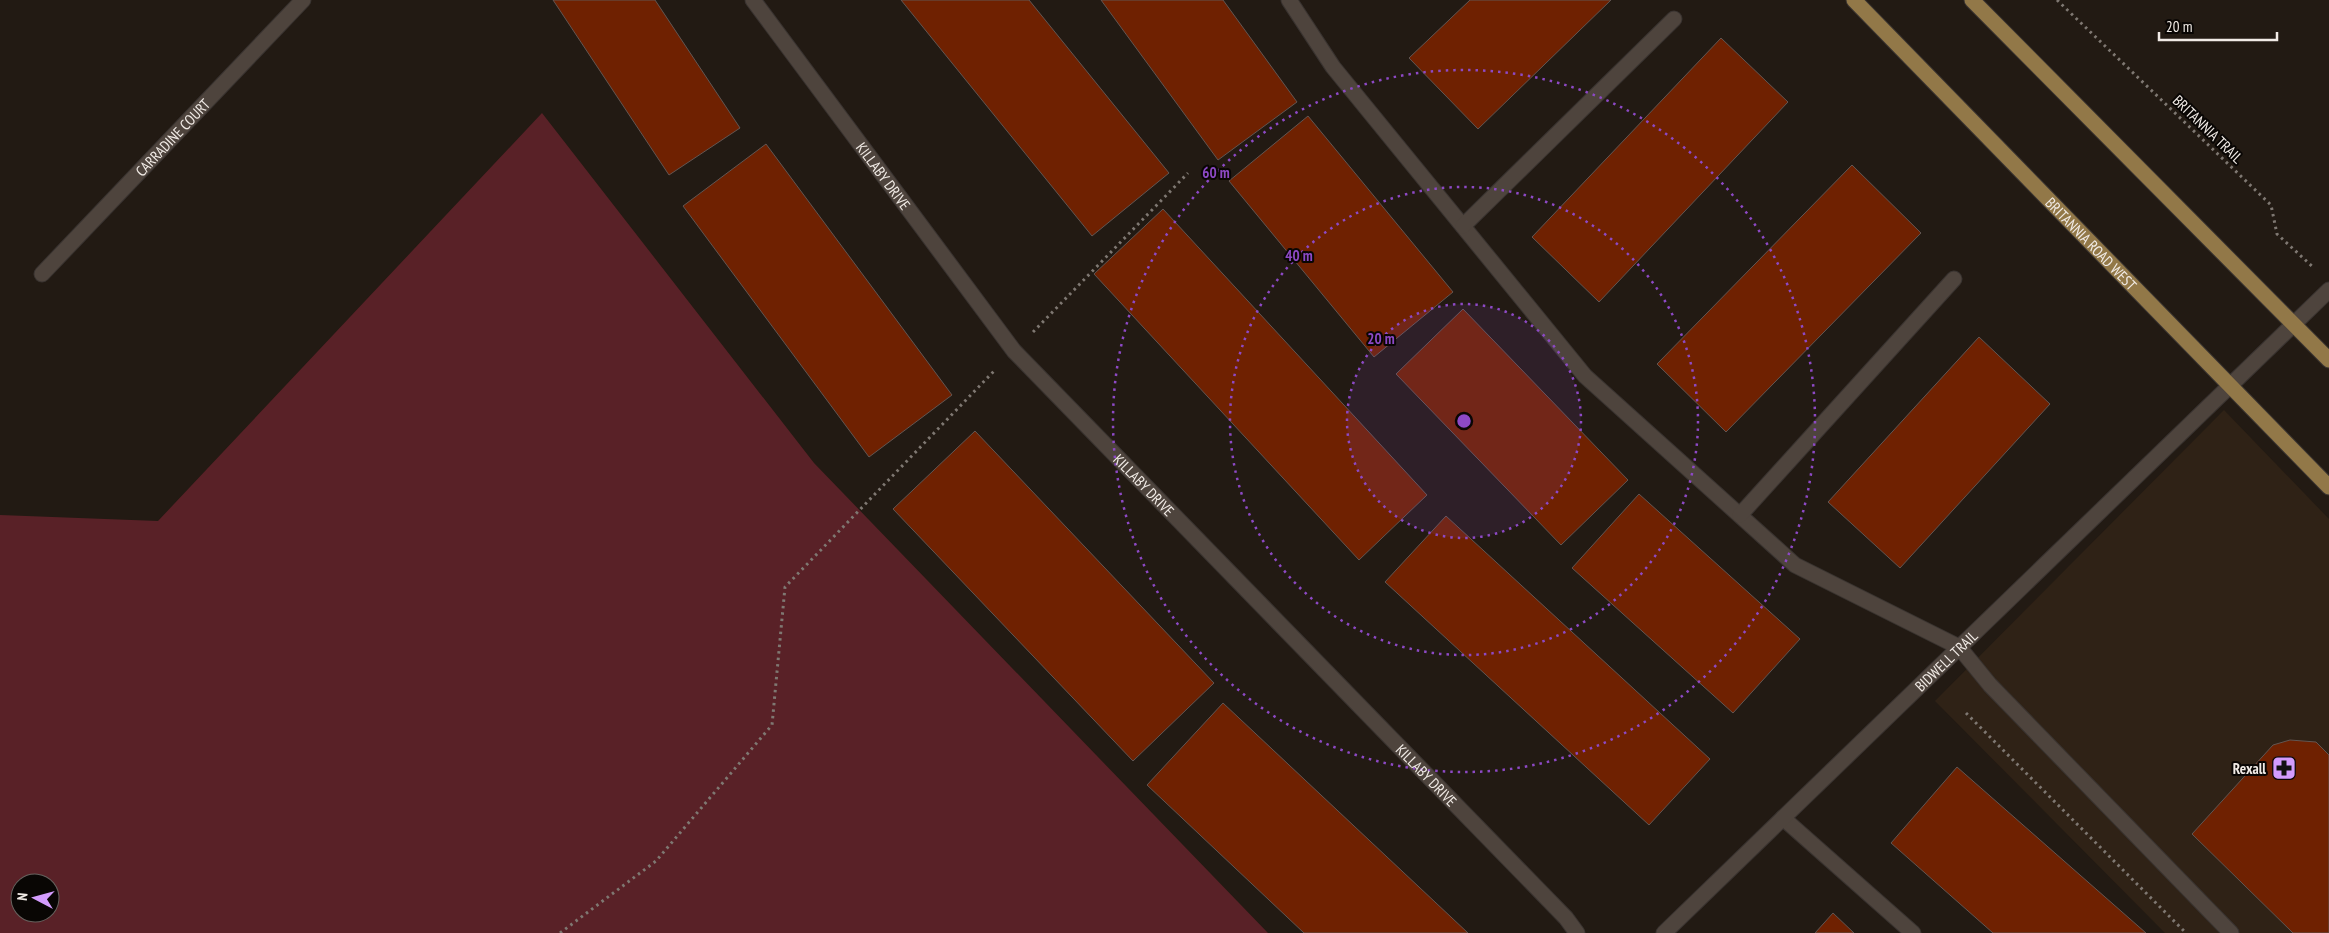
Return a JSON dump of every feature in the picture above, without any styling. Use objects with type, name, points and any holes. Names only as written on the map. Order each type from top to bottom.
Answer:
[{"type":"main road","name":"BRITANNIA ROAD WEST","points":[[1854,0],[2329,487]]},
{"type":"main road","points":[[1972,0],[2329,360]]},
{"type":"street","name":"CARRADINE COURT","points":[[42,274],[303,0]]},
{"type":"street","name":"KILLABY DRIVE","points":[[753,0],[1014,351],[1545,896],[1577,933]]},
{"type":"street","points":[[1289,0],[1333,66],[1585,376],[1796,564],[1959,647],[1990,685],[2231,933]]},
{"type":"street","points":[[1463,226],[1674,19]]},
{"type":"street","points":[[1740,514],[1954,280]]},
{"type":"street","name":"BIDWELL TRAIL","points":[[1664,933],[2329,290]]},
{"type":"street","points":[[1783,818],[1913,933]]},
{"type":"path","name":"BRITANNIA TRAIL","points":[[2057,0],[2271,204],[2277,234],[2316,269]]},
{"type":"path","points":[[560,933],[656,861],[772,725],[785,587],[1188,173]]},
{"type":"path","points":[[1966,713],[2186,933]]},
{"type":"shaded area","points":[[542,113],[814,463],[1268,933],[0,933],[0,515],[158,521]]},
{"type":"shaded area","points":[[2224,410],[2329,519],[2329,933],[2165,933],[1935,701]]},
{"type":"building","points":[[553,0],[655,0],[740,128],[669,175]]},
{"type":"building","points":[[901,0],[1029,0],[1169,173],[1092,236]]},
{"type":"building","points":[[1101,0],[1223,0],[1297,102],[1218,160]]},
{"type":"building","points":[[1470,0],[1611,0],[1478,129],[1409,58]]},
{"type":"building","points":[[1721,38],[1788,102],[1599,302],[1532,237]]},
{"type":"building","points":[[1308,116],[1453,292],[1374,357],[1229,181]]},
{"type":"building","points":[[766,144],[952,395],[869,457],[683,206]]},
{"type":"building","points":[[1852,165],[1921,233],[1726,432],[1657,364]]},
{"type":"building","points":[[1163,209],[1427,495],[1359,560],[1094,274]]},
{"type":"building","points":[[1463,309],[1628,480],[1561,545],[1396,374]]},
{"type":"building","points":[[1979,337],[2050,404],[1900,568],[1828,502]]},
{"type":"building","points":[[975,431],[1214,683],[1133,761],[893,509]]},
{"type":"building","points":[[1639,494],[1800,639],[1733,713],[1572,568]]},
{"type":"building","points":[[1446,516],[1710,759],[1649,825],[1385,582]]},
{"type":"building","points":[[1223,703],[1468,933],[1304,933],[1147,785]]},
{"type":"building","points":[[2290,740],[2316,742],[2329,755],[2329,933],[2293,933],[2192,834],[2273,745]]},
{"type":"building","points":[[1957,767],[2146,933],[1993,933],[1891,843]]},
{"type":"building","points":[[1833,913],[1854,933],[1815,933]]},
{"type":"place","name":"Rexall","points":[[2284,768]]}]
